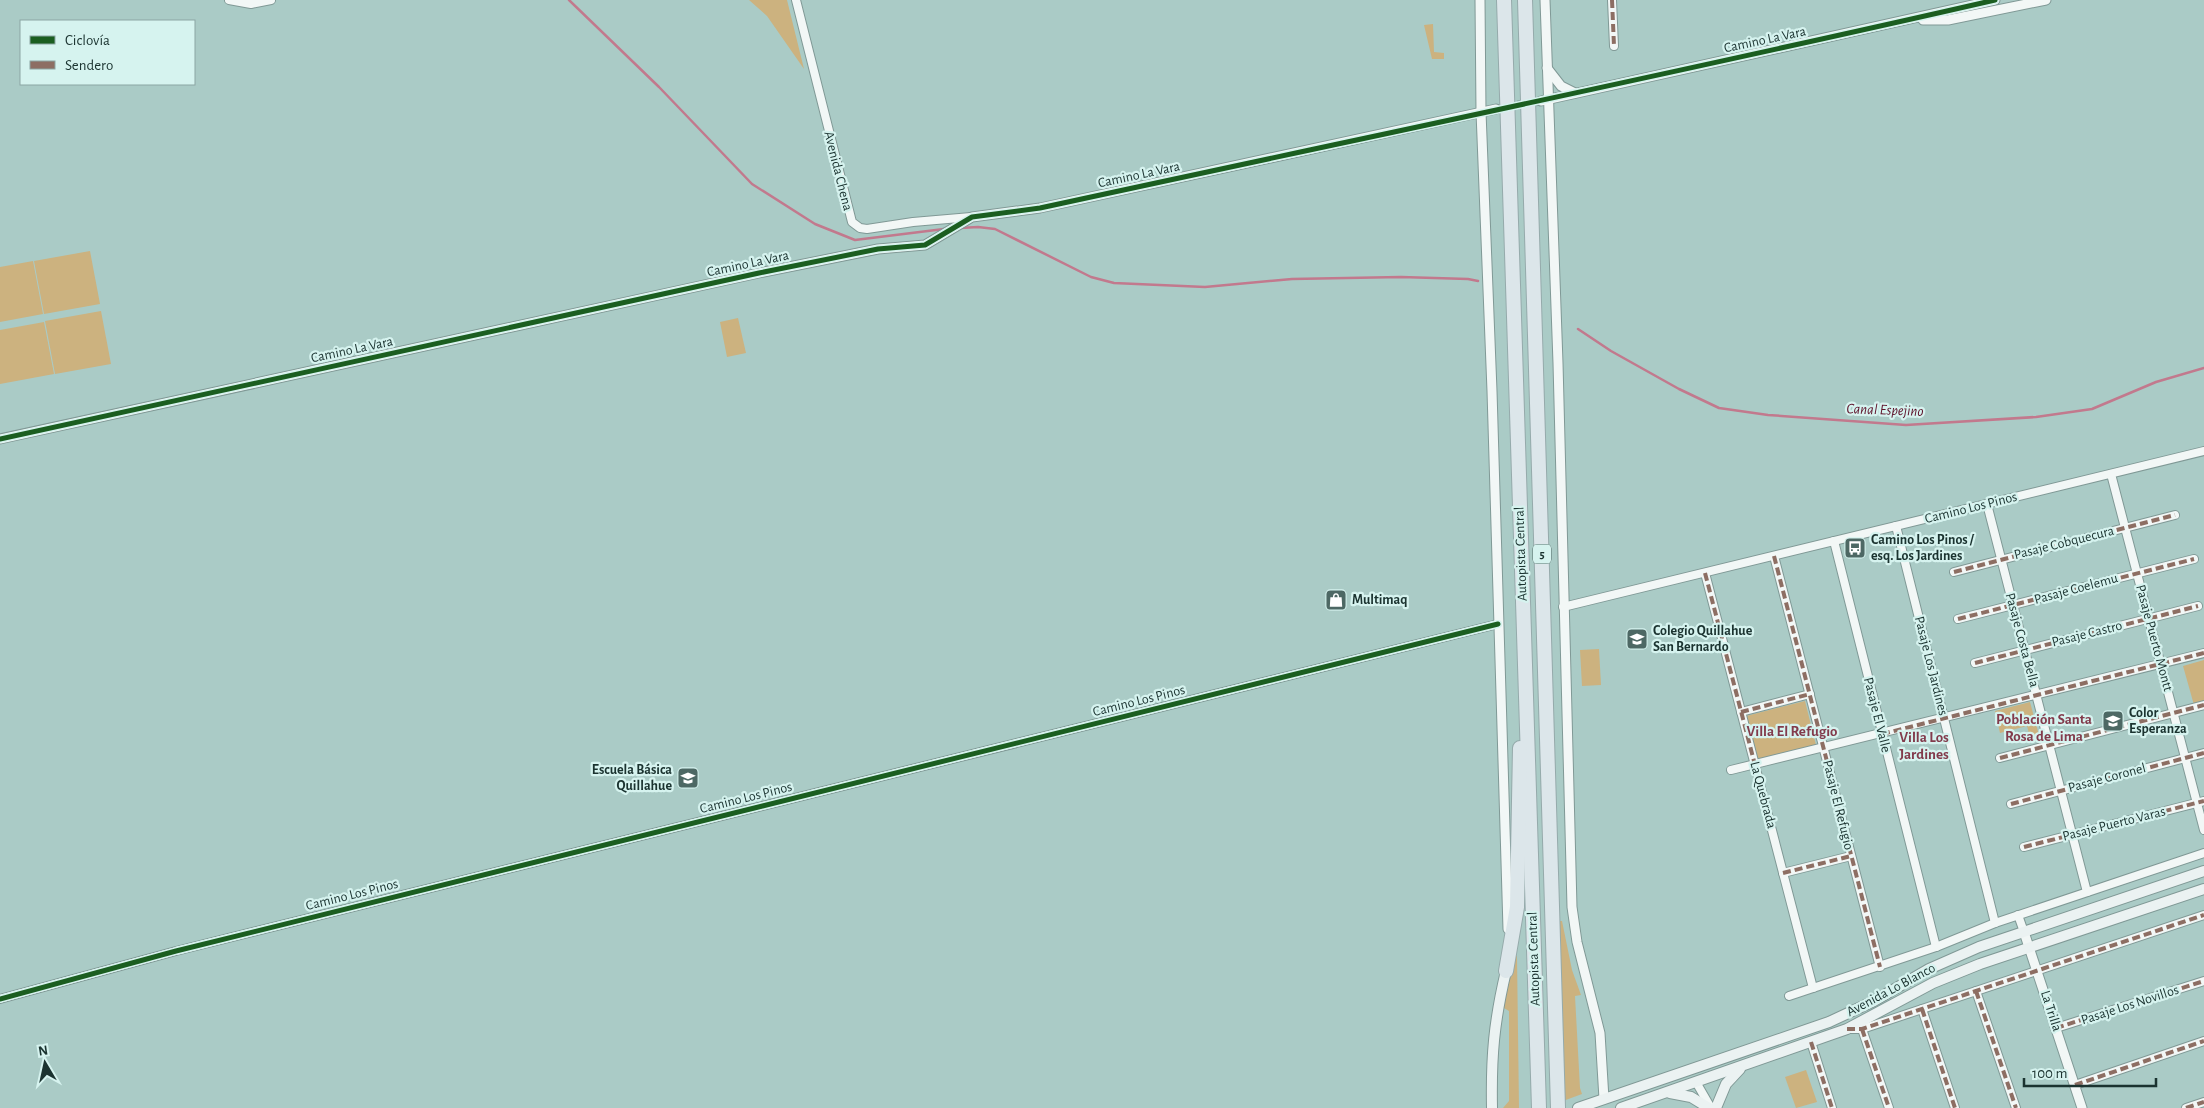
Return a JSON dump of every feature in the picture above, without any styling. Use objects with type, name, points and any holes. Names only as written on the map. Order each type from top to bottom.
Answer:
[{"type":"highway","name":"Autopista Central","points":[[1504,0],[1539,1108]]},
{"type":"highway","name":"Autopista Central","points":[[1525,0],[1558,1108]]},
{"type":"highway","points":[[1506,971],[1514,936],[1517,907],[1518,767],[1526,710]]},
{"type":"main road","name":"Avenida Lo Blanco","points":[[1581,1107],[1604,1104],[1681,1073],[1845,1015],[1947,960],[2204,871]]},
{"type":"main road","name":"Avenida Lo Blanco","points":[[1621,1108],[1847,1029],[1941,980],[2204,889]]},
{"type":"main road","points":[[1492,1108],[1491,1056],[1494,1030],[1506,971]]},
{"type":"main road","points":[[1716,1108],[1726,1084],[1745,1066]]},
{"type":"main road","points":[[1681,1073],[1691,1077],[1696,1082]]},
{"type":"main road","points":[[1664,1093],[1691,1097],[1710,1108]]},
{"type":"street","points":[[229,0],[251,4],[271,0]]},
{"type":"street","name":"Avenida Chena","points":[[796,0],[852,222],[860,228],[867,229],[972,217]]},
{"type":"street","points":[[1480,0],[1481,112],[1507,853],[1506,971]]},
{"type":"street","points":[[1545,0],[1546,67],[1544,100],[1558,363],[1572,907],[1577,942],[1600,1033],[1604,1104]]},
{"type":"street","points":[[1612,0],[1614,46]]},
{"type":"street","name":"Camino La Vara","points":[[1544,100],[1995,0]]},
{"type":"street","name":"Camino La Vara","points":[[1910,20],[1948,20],[2046,0]]},
{"type":"street","points":[[1546,67],[1561,86],[1578,93]]},
{"type":"street","name":"Camino La Vara","points":[[0,439],[768,271],[878,248],[924,245],[972,217],[1040,208],[1496,109]]},
{"type":"street","name":"Camino Los Pinos","points":[[1563,607],[2204,451]]},
{"type":"street","name":"Pasaje Puerto Montt","points":[[2111,474],[2185,758],[2200,802],[2204,830]]},
{"type":"street","name":"Pasaje Costa Bella","points":[[1987,504],[2087,892]]},
{"type":"street","name":"Pasaje Cobquecura","points":[[1954,572],[2175,515]]},
{"type":"street","name":"Pasaje Los Jardines","points":[[1896,526],[1994,923]]},
{"type":"street","name":"Pasaje El Valle","points":[[1834,541],[1936,947]]},
{"type":"street","name":"Pasaje El Refugio","points":[[1774,556],[1880,966]]},
{"type":"street","name":"Pasaje Coelemu","points":[[1958,619],[2194,558]]},
{"type":"street","name":"La Quebrada","points":[[1705,573],[1813,988]]},
{"type":"street","name":"Pasaje Castro","points":[[1975,663],[2198,606]]},
{"type":"street","name":"Camino Los Pinos","points":[[0,999],[185,948],[1498,624]]},
{"type":"street","points":[[1731,770],[1944,719],[2204,653]]},
{"type":"street","points":[[1741,712],[1810,694]]},
{"type":"street","points":[[2000,758],[2204,705]]},
{"type":"street","name":"Pasaje Coronel","points":[[2011,804],[2204,753]]},
{"type":"street","name":"Pasaje Puerto Varas","points":[[2024,848],[2200,802]]},
{"type":"street","name":"Avenida Lo Blanco","points":[[1789,996],[1936,947],[1994,923],[2204,853]]},
{"type":"street","points":[[1783,873],[1852,856]]},
{"type":"street","name":"La Trilla","points":[[2018,915],[2082,1108]]},
{"type":"street","name":"Avenida Lo Blanco","points":[[1847,1029],[1862,1029],[2204,915]]},
{"type":"street","name":"Pasaje Los Novillos","points":[[2056,1028],[2204,981]]},
{"type":"street","points":[[1976,991],[2016,1108]]},
{"type":"street","points":[[1922,1009],[1955,1108]]},
{"type":"street","points":[[1862,1029],[1889,1108]]},
{"type":"street","points":[[2075,1085],[2204,1041]]},
{"type":"street","points":[[1811,1042],[1832,1108]]},
{"type":"street","points":[[1696,1082],[1710,1108]]},
{"type":"street","points":[[2186,1108],[2204,1102]]},
{"type":"shaded area","points":[[749,0],[787,0],[804,69],[767,16]]},
{"type":"shaded area","points":[[1433,24],[1434,52],[1444,53],[1444,59],[1432,59],[1424,25]]},
{"type":"shaded area","points":[[90,251],[100,304],[44,314],[34,261]]},
{"type":"shaded area","points":[[33,261],[43,314],[0,322],[0,267]]},
{"type":"shaded area","points":[[101,311],[111,364],[55,374],[45,321]]},
{"type":"shaded area","points":[[738,318],[746,353],[727,357],[720,322]]},
{"type":"shaded area","points":[[44,322],[54,374],[0,384],[0,330]]},
{"type":"shaded area","points":[[1599,649],[1601,685],[1582,686],[1580,650]]},
{"type":"shaded area","points":[[2204,660],[2204,702],[2194,705],[2183,666]]},
{"type":"shaded area","points":[[1805,701],[1816,745],[1757,760],[1746,716]]},
{"type":"shaded area","points":[[2030,702],[2040,739],[2031,741],[2027,726],[2000,733],[1995,711]]},
{"type":"shaded area","points":[[1556,921],[1562,921],[1572,970],[1581,995],[1575,996],[1580,1088],[1582,1094],[1563,1101]]},
{"type":"shaded area","points":[[1512,953],[1517,956],[1519,1108],[1503,1108],[1509,1101],[1509,1011],[1504,1008],[1504,990]]},
{"type":"shaded area","points":[[1806,1070],[1817,1102],[1796,1108],[1785,1077]]},
{"type":"waterway","points":[[569,0],[659,87],[752,184],[815,224],[855,240],[944,229]]},
{"type":"waterway","points":[[960,228],[978,227],[995,229],[1091,277],[1114,283],[1205,287],[1292,279],[1401,277],[1478,281]]},
{"type":"waterway","name":"Canal Espejino","points":[[1578,329],[1611,351],[1679,389],[1719,408],[1768,415],[1906,425],[2036,417],[2092,409],[2156,382],[2204,368]]},
{"type":"tunnel","points":[[1504,107],[1541,101]]},
{"type":"marked path","points":[[1612,0],[1614,46]]},
{"type":"marked path","points":[[1954,572],[2175,515]]},
{"type":"marked path","points":[[1774,556],[1880,967]]},
{"type":"marked path","points":[[1958,619],[2194,559]]},
{"type":"marked path","points":[[1705,573],[1755,765]]},
{"type":"marked path","points":[[1975,663],[2198,606]]},
{"type":"marked path","points":[[1882,734],[2204,653]]},
{"type":"marked path","points":[[1741,712],[1810,694]]},
{"type":"marked path","points":[[2000,758],[2204,705]]},
{"type":"marked path","points":[[2011,804],[2204,753]]},
{"type":"marked path","points":[[2024,847],[2204,801]]},
{"type":"marked path","points":[[1783,873],[1851,856]]},
{"type":"marked path","points":[[1847,1029],[1862,1029],[2204,915]]},
{"type":"marked path","points":[[2056,1028],[2204,981]]},
{"type":"marked path","points":[[1976,991],[2016,1108]]},
{"type":"marked path","points":[[1922,1009],[1955,1108]]},
{"type":"marked path","points":[[1862,1029],[1889,1108]]},
{"type":"marked path","points":[[2075,1085],[2204,1041]]},
{"type":"marked path","points":[[1811,1042],[1832,1108]]},
{"type":"marked path","points":[[2186,1108],[2204,1102]]},
{"type":"cycle path","points":[[0,439],[759,273],[878,249],[925,245],[972,217],[1040,208],[1637,80],[1995,0]]},
{"type":"cycle path","points":[[0,999],[176,951],[1498,624]]},
{"type":"place","name":"Camino Los Pinos / esq. Los Jardines","points":[[1855,548]]},
{"type":"place","name":"Multimaq","points":[[1336,600]]},
{"type":"place","name":"Colegio Quillahue San Bernardo","points":[[1637,639]]},
{"type":"place","name":"Color Esperanza","points":[[2113,721]]},
{"type":"place","name":"Escuela Básica Quillahue","points":[[688,778]]},
{"type":"district","name":"Población Santa Rosa de Lima","points":[[2044,728]]},
{"type":"district","name":"Villa El Refugio","points":[[1792,731]]},
{"type":"district","name":"Villa Los Jardines","points":[[1924,746]]}]
